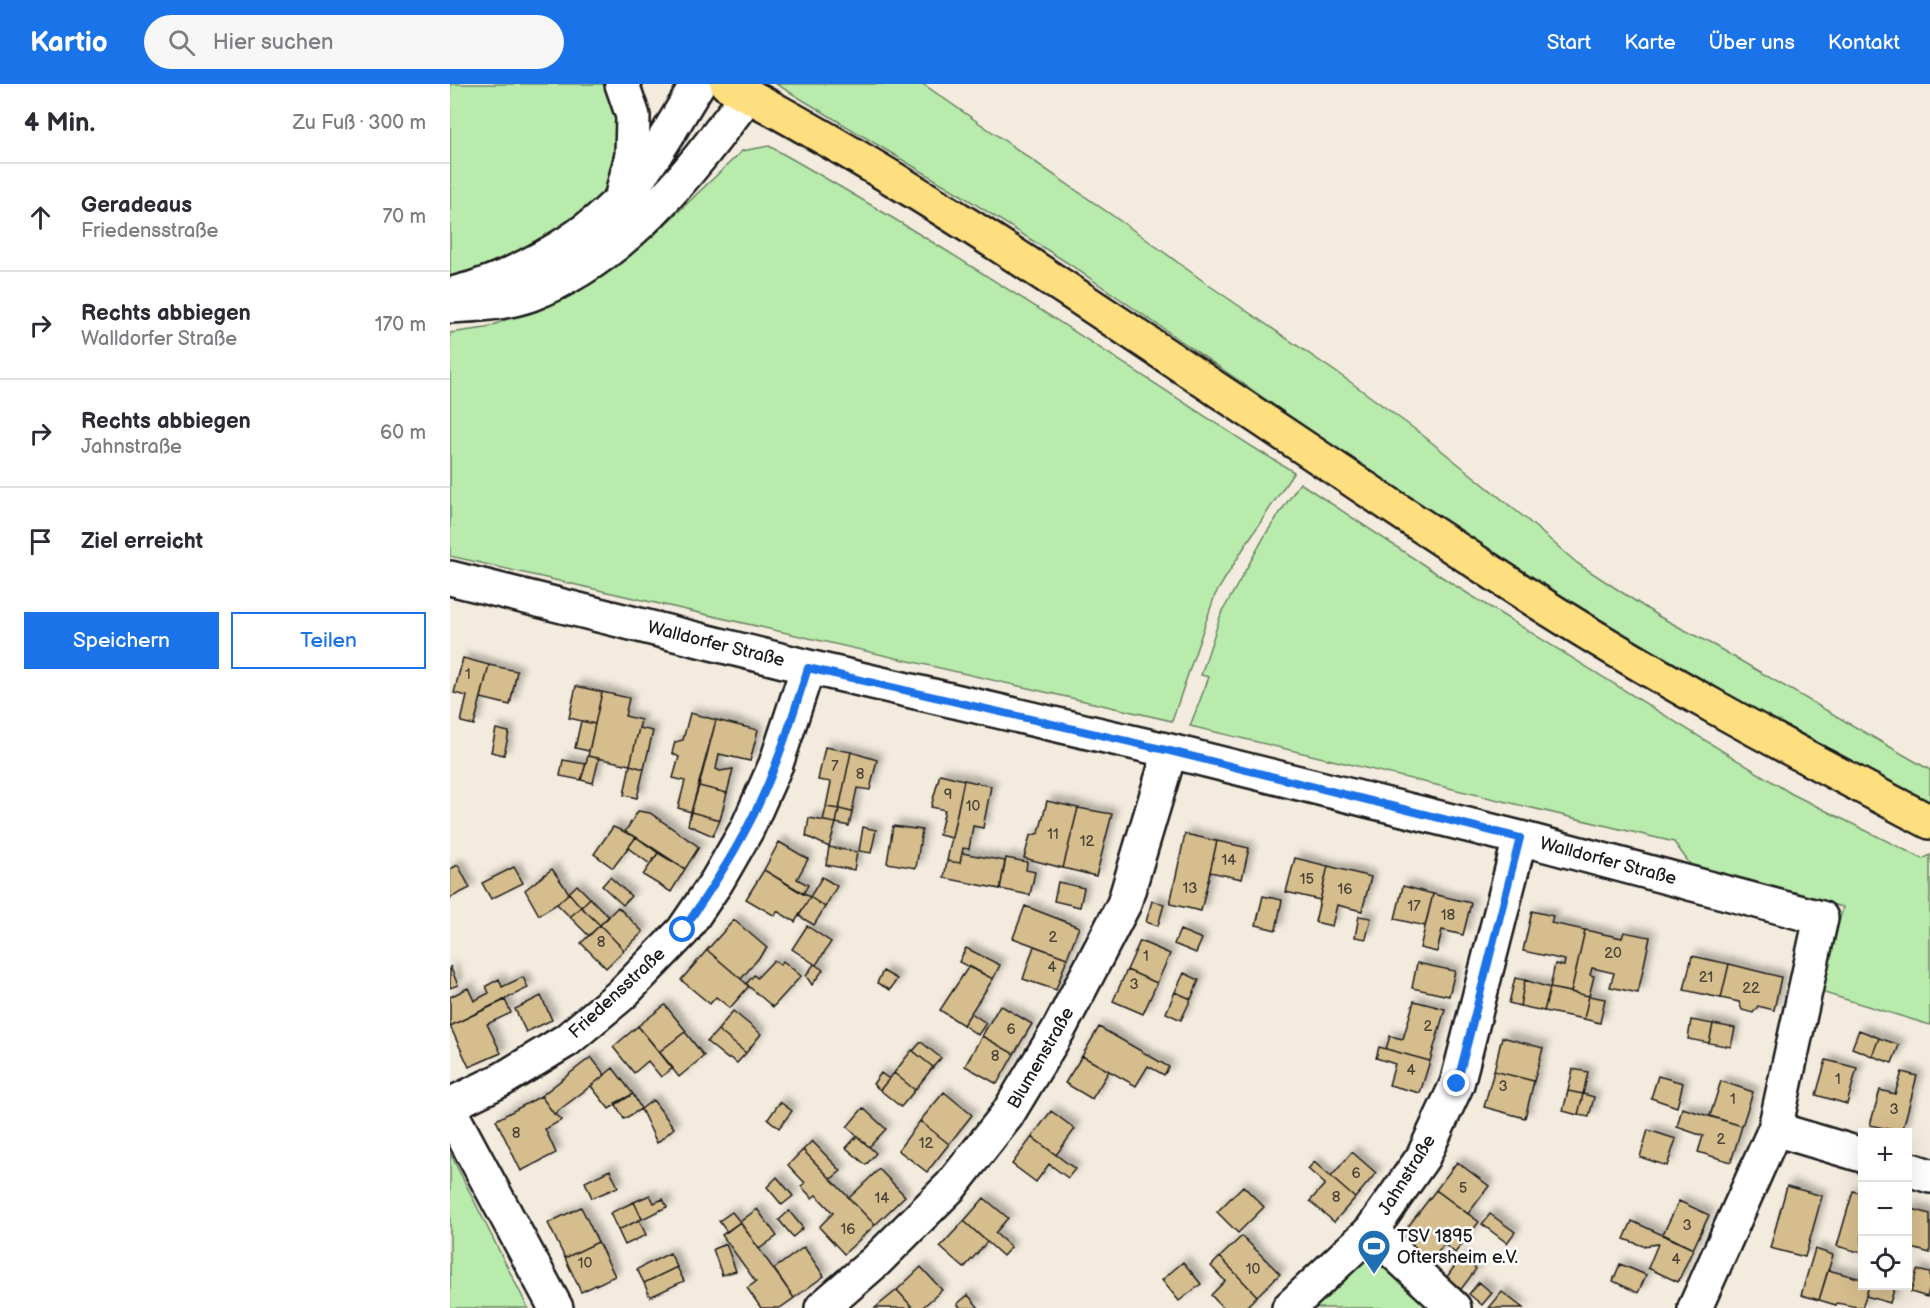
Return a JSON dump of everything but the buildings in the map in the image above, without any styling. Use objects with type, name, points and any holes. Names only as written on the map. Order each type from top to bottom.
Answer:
[{"type":"main road","points":[[738,90],[918,194],[1078,295],[1513,586],[1707,703],[1808,759],[1930,822]]},
{"type":"street","points":[[621,199],[632,155],[633,116],[622,84]]},
{"type":"street","points":[[450,294],[473,289],[550,255],[585,230],[621,199],[649,163],[698,84]]},
{"type":"street","points":[[450,306],[487,304],[530,294],[576,273],[623,238],[673,189],[738,90]]},
{"type":"street","name":"Walldorfer Straße","points":[[450,578],[808,668],[1170,751],[1520,838],[1821,918],[1775,1129]]},
{"type":"street","name":"Friedensstraße","points":[[450,1105],[503,1079],[567,1040],[621,995],[683,930],[717,881],[747,829],[776,764],[808,668]]},
{"type":"street","name":"Blumenstraße","points":[[822,1308],[876,1261],[951,1186],[1007,1115],[1059,1029],[1124,904],[1170,751]]},
{"type":"street","name":"Jahnstraße","points":[[1289,1308],[1371,1231],[1423,1156],[1457,1084],[1520,838]]},
{"type":"street","points":[[450,1111],[555,1308]]},
{"type":"street","points":[[1695,1308],[1775,1129],[1858,1154]]},
{"type":"street","points":[[1912,1170],[1930,1176]]},
{"type":"street","points":[[1371,1231],[1454,1308]]},
{"type":"green space","points":[[450,84],[604,84],[623,117],[607,206],[568,239],[450,284]]},
{"type":"green space","points":[[776,84],[923,84],[1420,433],[1577,563],[1658,616],[1715,646],[1930,770],[1930,804],[1679,673],[1370,473],[1066,262],[961,195]]},
{"type":"green space","points":[[769,146],[955,256],[1294,472],[1215,595],[1172,721],[450,556],[450,333],[486,328],[575,291],[654,235],[742,151]]},
{"type":"green space","points":[[1300,483],[1454,585],[1792,794],[1923,859],[1930,855],[1930,1025],[1821,992],[1843,907],[1695,871],[1674,842],[1190,726],[1209,677],[1201,675],[1221,614],[1267,532]]},
{"type":"green space","points":[[450,1153],[528,1308],[450,1308]]},
{"type":"green space","name":"TSV 1895 Oftersheim e.V.","points":[[1373,1242],[1443,1308],[1307,1308]]},
{"type":"place","name":"TSV 1895 Oftersheim e.V.","points":[[1374,1275]]},
{"type":"route","points":[[683,930],[717,881],[747,829],[776,764],[808,668],[1170,751],[1520,838],[1457,1084]]}]
